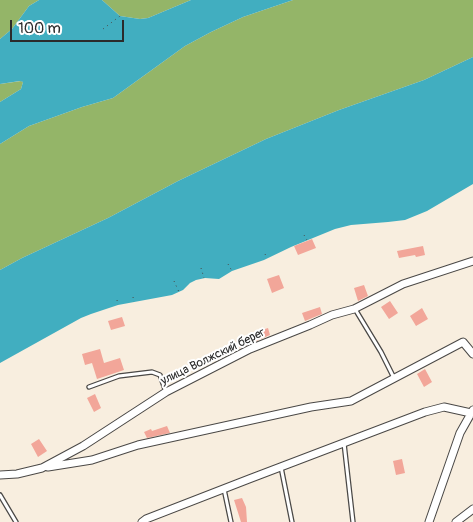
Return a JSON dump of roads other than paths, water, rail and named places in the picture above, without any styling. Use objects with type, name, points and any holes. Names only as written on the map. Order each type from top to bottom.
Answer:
[{"type":"street","name":"улица Волжский берег","points":[[0,475],[18,474],[42,468],[83,446],[166,392],[250,349],[332,315],[354,309],[403,284],[473,261]]},
{"type":"street","points":[[42,468],[92,460],[138,445],[311,407],[351,401],[463,342],[473,354]]},
{"type":"street","points":[[142,522],[425,412],[444,407],[472,411],[460,433],[428,522]]},
{"type":"street","points":[[456,522],[473,509]]},
{"type":"lane","points":[[354,309],[381,352],[394,379]]},
{"type":"lane","points":[[89,387],[119,376],[152,372],[160,375],[166,392]]},
{"type":"lane","points":[[344,443],[352,522]]},
{"type":"lane","points":[[281,467],[292,522]]},
{"type":"lane","points":[[224,489],[231,522]]},
{"type":"lane","points":[[0,495],[16,522]]},
{"type":"water","points":[[39,0],[102,0],[120,16],[140,19],[148,18],[191,0],[293,0],[243,17],[185,46],[113,98],[29,126],[0,144],[0,102],[21,89],[23,82],[0,84],[0,39],[12,29],[29,6]]},
{"type":"water","points":[[473,57],[473,184],[427,211],[405,220],[351,225],[335,229],[264,260],[232,271],[219,279],[205,278],[196,280],[183,290],[172,295],[118,305],[91,314],[0,363],[0,270],[266,139],[339,110],[424,80]]}]
